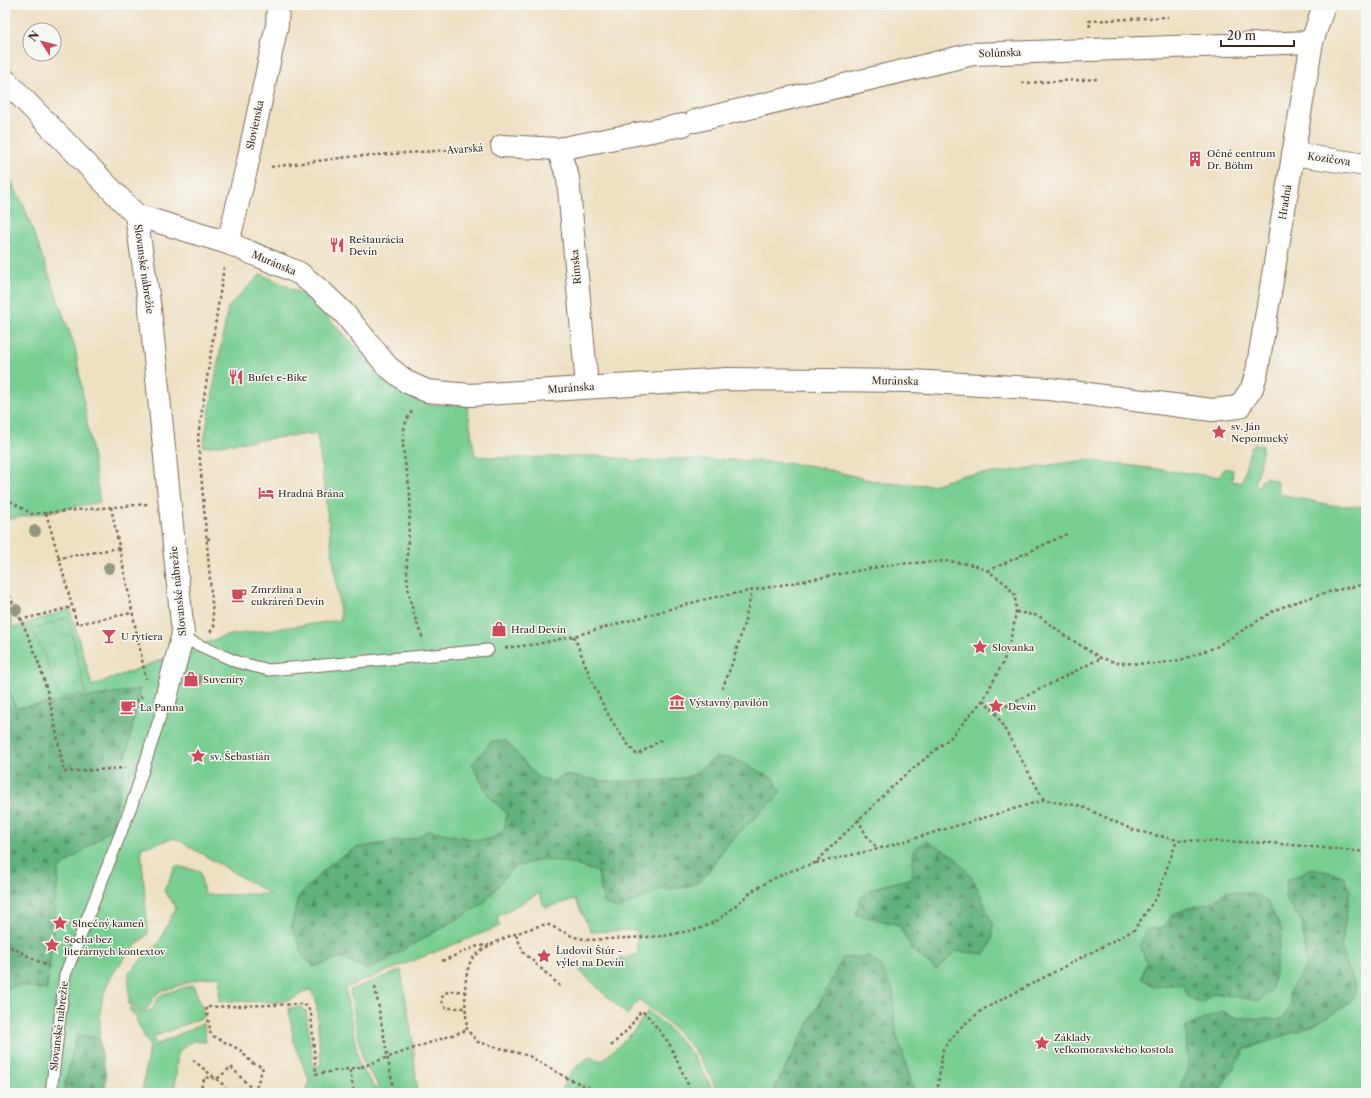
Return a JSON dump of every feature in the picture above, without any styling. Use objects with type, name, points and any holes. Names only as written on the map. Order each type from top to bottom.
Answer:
[{"type":"street","name":"Slovienska","points":[[228,244],[246,170],[277,25],[278,5]]},
{"type":"street","name":"Hradná","points":[[1247,398],[1252,388],[1257,371],[1312,42],[1324,5]]},
{"type":"street","name":"Solúnska","points":[[558,149],[689,123],[973,54],[1312,42]]},
{"type":"street","name":"Muránska","points":[[5,80],[136,214],[228,244],[299,273],[344,313],[387,366],[407,382],[427,391],[470,395],[587,386],[727,379],[912,381],[1048,389],[1212,410],[1239,407],[1247,398]]},
{"type":"street","points":[[502,146],[558,149]]},
{"type":"street","name":"Rímska","points":[[558,149],[568,178],[587,386]]},
{"type":"street","name":"Kozičova","points":[[1293,154],[1366,165]]},
{"type":"street","name":"Slovanské nábrežie","points":[[136,214],[150,309],[168,502],[191,642],[157,694]]},
{"type":"lane","points":[[191,642],[237,662],[269,670],[429,654],[488,650]]},
{"type":"lane","name":"Slovanské nábrežie","points":[[51,1093],[65,975],[132,804],[143,772],[157,694]]},
{"type":"path","points":[[1090,50],[1089,21],[1168,16]]},
{"type":"path","points":[[1022,82],[1099,79]]},
{"type":"path","name":"Avarská","points":[[246,170],[348,157],[502,146]]},
{"type":"path","points":[[191,642],[214,627],[198,437],[228,244]]},
{"type":"path","points":[[427,391],[408,416],[402,439],[410,494],[407,573],[412,613],[429,654]]},
{"type":"path","points":[[5,498],[32,514],[168,502]]},
{"type":"path","points":[[110,507],[132,613],[157,694],[132,706]]},
{"type":"path","points":[[46,513],[77,624],[132,613]]},
{"type":"path","points":[[988,571],[1069,533]]},
{"type":"path","points":[[207,539],[213,538]]},
{"type":"path","points":[[59,558],[119,548]]},
{"type":"path","points":[[488,650],[537,644],[574,636],[706,599],[894,564],[948,561],[974,565],[988,571],[1006,584],[1015,595],[1016,612],[1014,630],[1003,663],[983,700],[951,737],[897,782],[815,863]]},
{"type":"path","points":[[5,584],[33,648],[49,696],[64,772],[123,768],[143,772]]},
{"type":"path","points":[[1016,612],[1039,616],[1064,635],[1101,658],[1118,663],[1154,664],[1181,660],[1216,647],[1275,610],[1296,602],[1332,591],[1366,584]]},
{"type":"path","points":[[722,689],[731,669],[741,638],[752,591]]},
{"type":"path","points":[[20,620],[72,607]]},
{"type":"path","points":[[574,636],[603,707],[622,737],[637,755],[661,740]]},
{"type":"path","points":[[995,712],[1101,658]]},
{"type":"path","points":[[983,700],[995,712],[1044,800]]},
{"type":"path","points":[[599,1093],[567,1078],[529,1056],[478,1042],[467,1030],[467,973],[471,962],[478,953],[490,945],[542,925],[550,925],[574,937],[589,940],[664,936],[702,928],[718,920],[754,890],[788,872],[815,863],[878,849],[1044,800],[1080,806],[1133,830],[1177,840],[1271,843],[1366,852]]},
{"type":"path","points":[[858,819],[866,835],[878,849]]},
{"type":"path","points":[[937,1093],[943,1049],[960,1028],[982,1010],[1134,930],[1157,896],[1177,840]]},
{"type":"path","points":[[516,935],[523,952],[560,986]]},
{"type":"path","points":[[5,944],[65,975]]},
{"type":"path","points":[[442,961],[478,946],[490,945]]},
{"type":"path","points":[[375,987],[394,1093]]},
{"type":"path","points":[[466,992],[447,991],[442,994],[441,1000],[446,1008],[466,1008]]},
{"type":"path","points":[[217,1079],[231,1067],[253,1090],[256,1088],[263,1068],[252,1063],[240,1050],[212,1035],[206,1007],[302,1004],[307,1006],[311,1013],[316,1074],[361,1068],[467,1030]]},
{"type":"path","points":[[611,1046],[629,1028],[641,1011],[646,1014],[669,1044],[692,1093]]},
{"type":"path","points":[[193,1060],[226,1086]]},
{"type":"path","points":[[350,1070],[354,1093]]},
{"type":"path","points":[[199,1093],[205,1077],[217,1079]]},
{"type":"green space","points":[[8,175],[24,206],[75,347],[100,502],[5,520],[5,178]]},
{"type":"green space","points":[[261,274],[309,297],[390,384],[430,405],[467,405],[475,456],[504,458],[603,456],[638,461],[674,459],[740,460],[809,465],[882,483],[933,485],[963,475],[996,473],[1086,460],[1219,477],[1225,468],[1233,470],[1232,481],[1242,483],[1251,446],[1253,447],[1254,443],[1263,446],[1261,449],[1263,450],[1255,485],[1260,486],[1261,481],[1267,477],[1277,482],[1280,494],[1329,505],[1366,507],[1366,1093],[1218,1093],[1245,1049],[1312,1026],[1357,990],[1341,949],[1350,891],[1313,868],[1287,881],[1285,898],[1302,922],[1306,967],[1289,992],[1291,1006],[1282,1019],[1237,1018],[1223,1011],[1186,1027],[1188,1071],[1181,1085],[1183,1093],[915,1093],[896,1033],[893,991],[843,958],[777,1084],[774,1093],[718,1093],[698,1055],[668,1023],[639,999],[627,1015],[579,970],[593,961],[596,967],[638,954],[636,930],[591,932],[575,899],[545,908],[539,893],[497,917],[500,926],[345,988],[359,1064],[376,1089],[379,1086],[363,1062],[350,990],[401,970],[413,1043],[417,1093],[306,1093],[309,1079],[294,1044],[289,1008],[302,1007],[306,1011],[313,1066],[321,1066],[316,1000],[310,989],[294,998],[279,1002],[219,1001],[220,976],[203,978],[158,992],[147,1009],[140,1009],[129,1004],[129,972],[159,942],[176,907],[164,891],[176,866],[200,871],[204,895],[270,894],[175,838],[141,848],[148,934],[125,958],[112,976],[107,986],[101,1008],[99,1038],[77,1035],[63,1093],[5,1093],[5,990],[18,985],[47,990],[59,868],[112,828],[139,690],[16,708],[5,685],[5,594],[13,628],[70,609],[92,686],[224,636],[341,620],[317,433],[203,447],[228,307]],"holes":[[[506,741],[536,776],[551,782],[565,775],[610,782],[672,780],[689,777],[715,758],[781,793],[729,842],[703,879],[688,887],[659,890],[618,909],[604,903],[598,872],[570,863],[541,859],[512,868],[483,904],[368,970],[341,957],[356,848],[416,838],[429,830],[475,840],[491,839],[504,830],[507,814],[487,793]],[[914,849],[985,954],[957,951],[913,951],[899,925],[856,914],[859,904],[864,896],[876,887],[912,878]],[[1225,891],[1248,894],[1261,898],[1271,909],[1282,930],[1259,1001],[1215,993],[1182,983],[1154,987],[1142,978],[1156,938],[1169,921],[1185,910],[1206,904],[1220,896]]]},
{"type":"green space","points":[[68,617],[86,694],[61,699],[42,649],[32,630]]},
{"type":"green space","points":[[5,685],[17,708],[140,689],[112,828],[59,869],[47,990],[18,985],[5,990]]},
{"type":"green space","points":[[492,741],[506,741],[536,776],[551,782],[565,775],[610,782],[672,780],[689,777],[715,758],[731,757],[774,779],[781,793],[729,842],[703,879],[688,887],[659,890],[618,909],[604,903],[598,872],[570,863],[541,859],[512,868],[483,904],[368,970],[341,957],[314,967],[304,957],[291,927],[298,897],[330,864],[356,848],[416,838],[429,830],[475,840],[491,839],[504,830],[507,814],[487,793],[472,764]]},
{"type":"green space","points":[[927,841],[954,856],[975,882],[993,925],[992,940],[985,954],[957,951],[936,970],[913,951],[899,925],[856,914],[860,899],[868,890],[912,878],[914,849]]},
{"type":"green space","points":[[1313,868],[1343,876],[1350,891],[1341,949],[1357,990],[1350,1003],[1312,1026],[1245,1049],[1218,1093],[1183,1093],[1181,1085],[1188,1071],[1186,1027],[1223,1011],[1237,1018],[1282,1019],[1291,1006],[1289,992],[1306,967],[1302,922],[1285,898],[1287,881]]},
{"type":"green space","points":[[1225,891],[1255,894],[1268,902],[1282,930],[1272,990],[1259,1001],[1215,993],[1202,1003],[1188,997],[1182,984],[1154,987],[1142,978],[1146,963],[1140,944],[1147,929],[1163,928],[1172,916],[1185,909],[1215,902]]},
{"type":"green space","points":[[868,956],[880,965],[893,991],[896,1033],[915,1093],[774,1093],[777,1084],[843,958]]},
{"type":"green space","points":[[193,985],[202,1006],[204,1017],[153,1037],[156,1045],[204,1023],[206,1042],[192,1041],[178,1052],[174,1093],[142,1093],[149,1046],[136,1019],[137,1017],[129,1010],[130,1007],[140,1011],[151,1011],[160,995]]},
{"type":"green space","points":[[648,1011],[687,1048],[701,1068],[714,1093],[561,1093],[568,1077],[580,1064],[590,1057],[602,1061],[633,1032]]},
{"type":"green space","points":[[77,1035],[99,1038],[106,1077],[105,1093],[63,1093]]},
{"type":"place","name":"Očné centrum Dr. Böhm","points":[[1195,159]]},
{"type":"place","name":"Reštaurácia Devín","points":[[337,245]]},
{"type":"place","name":"Bufet e-Bike","points":[[236,377]]},
{"type":"place","name":"sv. Ján Nepomucký","points":[[1219,432]]},
{"type":"place","name":"Hradná Brána","points":[[266,493]]},
{"type":"place","name":"Zmrzlina a cukráreň Devín","points":[[239,595]]},
{"type":"place","name":"Hrad Devín","points":[[499,629]]},
{"type":"place","name":"U rytiera","points":[[109,636]]},
{"type":"place","name":"Slovanka","points":[[980,647]]},
{"type":"place","name":"Suveníry","points":[[191,679]]},
{"type":"place","name":"Výstavný pavilón","points":[[677,702]]},
{"type":"place","name":"Devín","points":[[996,706]]},
{"type":"place","name":"La Panna","points":[[128,707]]},
{"type":"place","name":"sv. Šebastián","points":[[198,756]]},
{"type":"place","name":"Slnečný kameň","points":[[60,923]]},
{"type":"place","name":"Socha bez literárnych kontextov","points":[[52,945]]},
{"type":"place","name":"Ľudovít Štúr - výlet na Devín","points":[[544,956]]},
{"type":"place","name":"Základy veľkomoravského kostola","points":[[1042,1043]]}]
